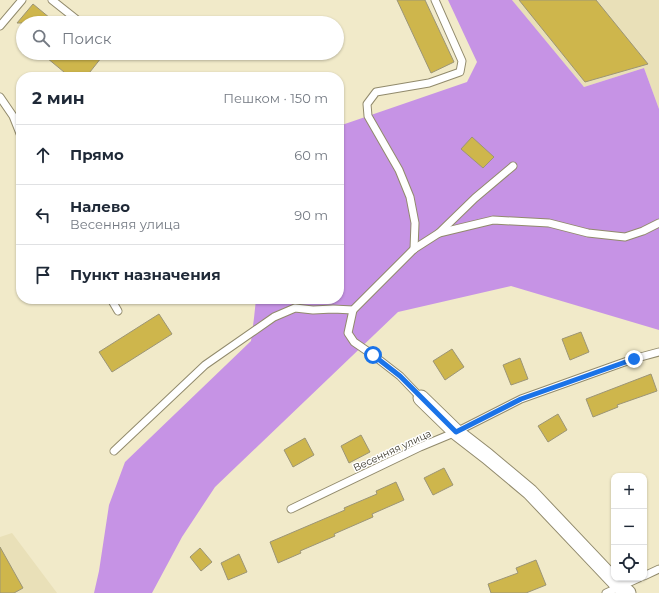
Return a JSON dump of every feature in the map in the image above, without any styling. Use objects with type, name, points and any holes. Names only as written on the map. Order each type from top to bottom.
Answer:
[{"type":"street","points":[[421,398],[456,432],[530,492],[618,591]]},
{"type":"lane","points":[[0,26],[22,0]]},
{"type":"lane","points":[[52,0],[72,16]]},
{"type":"lane","points":[[414,249],[415,223],[410,197],[399,170],[368,116],[368,104],[376,92],[429,83],[460,72],[462,61],[435,0]]},
{"type":"lane","points":[[0,97],[13,116],[16,124]]},
{"type":"lane","points":[[421,398],[400,376],[354,342],[348,333],[353,310],[414,249],[439,233],[475,198],[513,166]]},
{"type":"lane","points":[[439,233],[493,220],[549,223],[588,233],[625,237],[643,231],[659,223]]},
{"type":"lane","points":[[113,304],[118,311]]},
{"type":"lane","points":[[114,451],[205,365],[274,318],[295,308],[313,310],[353,310]]},
{"type":"lane","name":"Весенняя улица","points":[[291,509],[420,447],[456,432],[521,399],[634,359],[659,352]]},
{"type":"lane","points":[[647,575],[659,569]]},
{"type":"lane","points":[[618,591],[634,581]]},
{"type":"shaded area","points":[[448,0],[512,0],[584,87],[644,68],[659,109],[659,330],[511,286],[398,312],[215,487],[182,537],[152,593],[94,593],[99,571],[109,505],[125,462],[251,341],[255,304],[344,304],[344,124],[467,82],[477,62]]},
{"type":"shaded area","points":[[512,0],[659,0],[659,109],[644,68],[584,87]]},
{"type":"shaded area","points":[[12,533],[57,593],[0,593],[0,537]]},
{"type":"building","points":[[397,0],[425,0],[454,62],[431,73]]},
{"type":"building","points":[[519,0],[596,0],[648,64],[585,82]]},
{"type":"building","points":[[33,4],[48,16],[23,16]]},
{"type":"building","points":[[49,60],[99,60],[90,72],[64,72]]},
{"type":"building","points":[[472,137],[494,157],[483,168],[461,149]]},
{"type":"building","points":[[159,314],[172,334],[112,372],[99,352]]},
{"type":"building","points":[[581,332],[589,352],[570,360],[562,339]]},
{"type":"building","points":[[452,349],[464,367],[445,380],[433,361]]},
{"type":"building","points":[[520,358],[528,379],[511,385],[503,365]]},
{"type":"building","points":[[651,374],[657,391],[617,405],[618,407],[593,417],[586,399]]},
{"type":"building","points":[[558,414],[567,430],[548,442],[538,426]]},
{"type":"building","points":[[361,435],[370,452],[349,463],[341,446]]},
{"type":"building","points":[[305,438],[314,455],[293,467],[284,450]]},
{"type":"building","points":[[444,468],[453,485],[433,495],[424,478]]},
{"type":"building","points":[[396,482],[404,500],[372,514],[373,517],[334,534],[335,536],[300,551],[301,553],[278,563],[270,542],[345,510],[344,508],[377,494],[376,491]]},
{"type":"building","points":[[0,547],[23,588],[14,593],[0,593]]},
{"type":"building","points":[[200,548],[212,562],[201,571],[190,557]]},
{"type":"building","points":[[239,554],[247,572],[228,580],[221,563]]},
{"type":"building","points":[[536,560],[546,585],[526,593],[491,593],[488,584],[518,573],[516,568]]},
{"type":"route","points":[[373,355],[400,376],[456,432],[521,399],[634,359]]}]
